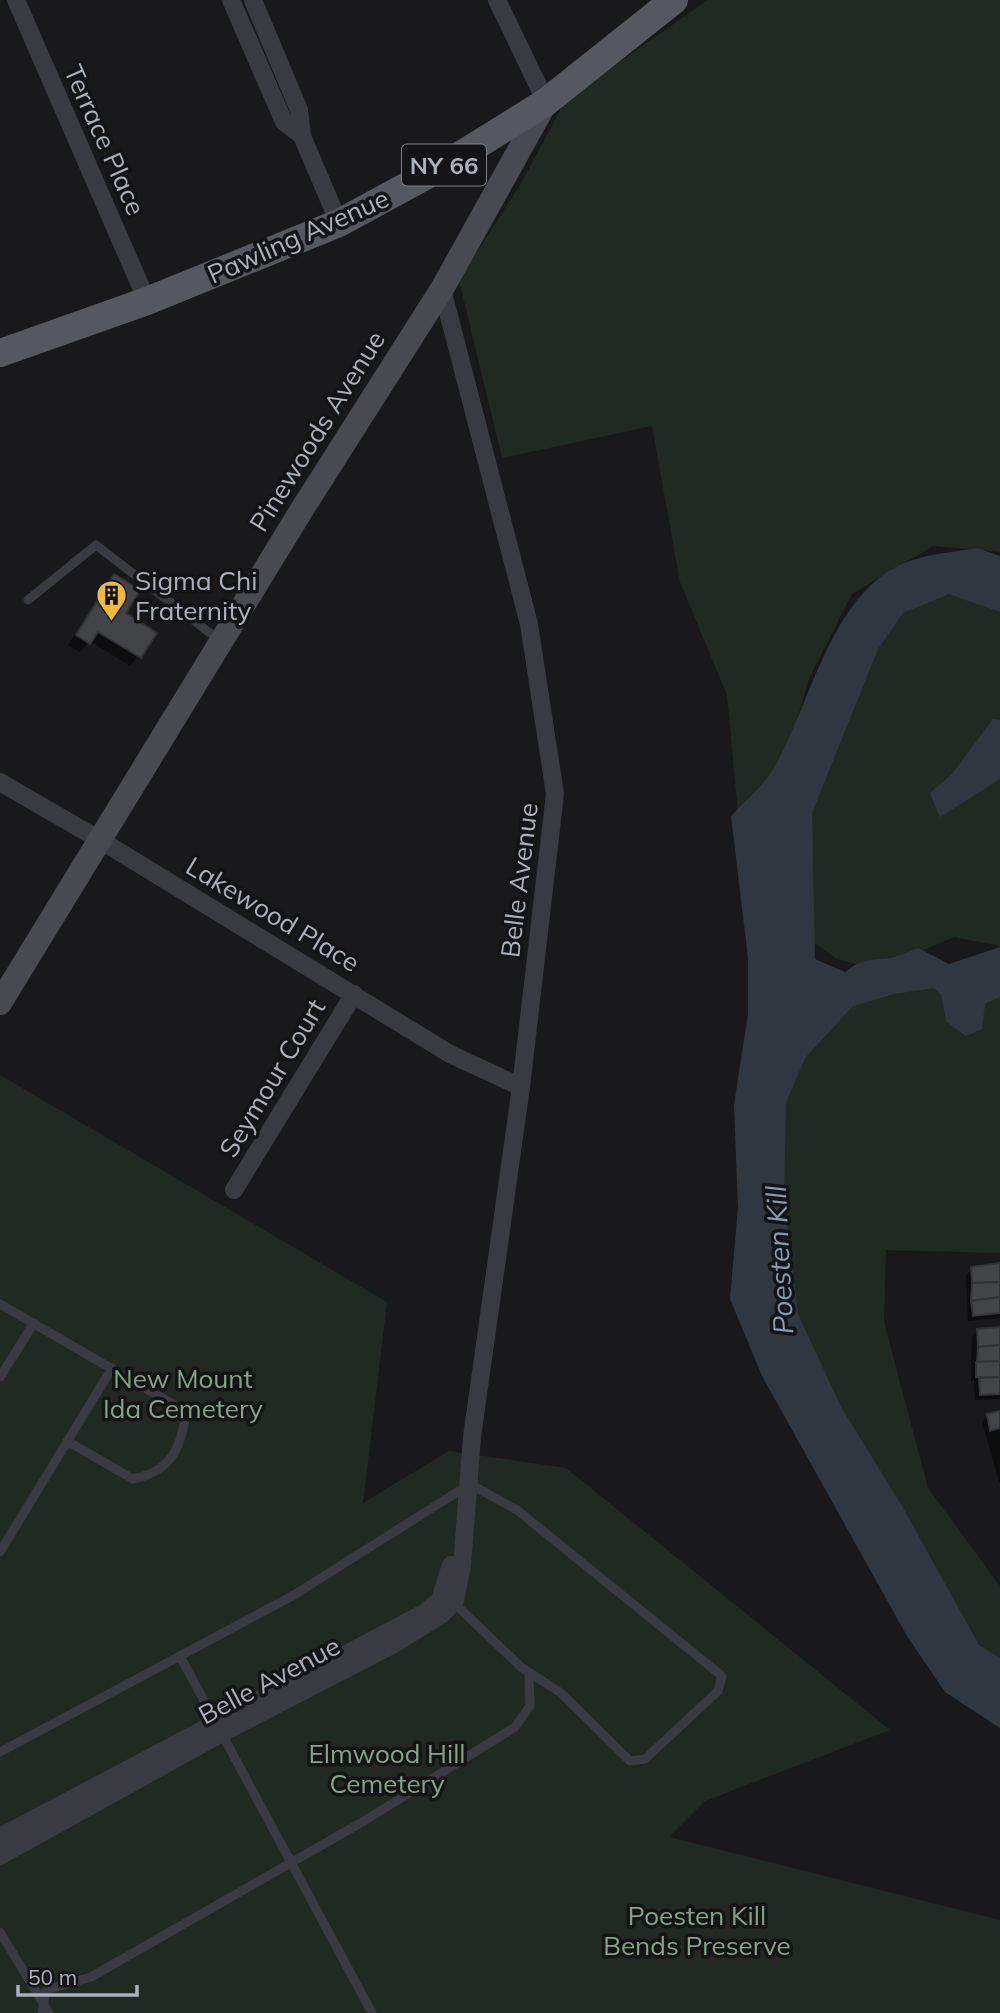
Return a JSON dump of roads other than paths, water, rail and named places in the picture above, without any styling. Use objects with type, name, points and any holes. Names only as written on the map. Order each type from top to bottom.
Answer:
[{"type":"main road","name":"Pawling Avenue","points":[[0,353],[147,301],[339,223],[440,168],[546,102],[674,0]]},
{"type":"street","name":"Terrace Place","points":[[16,0],[147,301]]},
{"type":"street","points":[[231,0],[284,122],[302,136]]},
{"type":"street","points":[[497,0],[546,102]]},
{"type":"street","points":[[255,5],[299,110],[302,136],[339,223]]},
{"type":"street","name":"Pinewoods Avenue","points":[[0,1003],[221,642],[442,289],[546,102]]},
{"type":"street","name":"Belle Avenue","points":[[0,1856],[219,1727],[448,1600],[457,1515],[470,1485],[472,1437],[521,1087],[555,794],[529,624],[442,289]]},
{"type":"street","name":"Lakewood Place","points":[[0,782],[459,1059],[521,1087]]},
{"type":"street","name":"Seymour Court","points":[[234,1190],[354,994]]},
{"type":"street","name":"Belle Avenue","points":[[0,1837],[219,1727]]},
{"type":"lane","points":[[240,19],[255,5]]},
{"type":"lane","points":[[28,600],[96,545],[221,642]]},
{"type":"lane","points":[[0,1304],[176,1406],[185,1418],[182,1439],[172,1460],[153,1475],[133,1479],[67,1441]]},
{"type":"lane","points":[[0,1377],[34,1323]]},
{"type":"lane","points":[[0,1552],[111,1368]]},
{"type":"lane","points":[[0,1752],[294,1595],[470,1485],[517,1510],[722,1676],[718,1691],[645,1759],[630,1761],[561,1693],[530,1673],[448,1600]]},
{"type":"lane","points":[[180,1656],[372,2013]]},
{"type":"lane","points":[[45,2010],[46,1990],[91,1977],[290,1863],[515,1727],[530,1706],[530,1673]]},
{"type":"lane","points":[[0,1932],[45,2010]]},
{"type":"water","name":"Poesten Kill","points":[[977,548],[1000,556],[1000,612],[949,594],[903,613],[878,649],[812,813],[815,959],[845,972],[862,962],[891,958],[918,948],[949,964],[1000,947],[1000,997],[985,1004],[982,1029],[966,1036],[946,1021],[941,995],[934,988],[894,994],[853,1006],[805,1058],[786,1103],[784,1195],[798,1314],[841,1407],[902,1506],[979,1645],[1000,1658],[1000,1728],[945,1692],[907,1636],[762,1376],[730,1299],[738,1207],[734,1105],[748,1014],[748,958],[731,816],[770,775],[788,741],[827,649],[862,594],[885,573],[913,560]]},
{"type":"water","points":[[993,719],[1000,720],[1000,779],[940,817],[930,793],[952,774]]},
{"type":"place","name":"Sigma Chi Fraternity","points":[[112,622]]},
{"type":"park label","name":"New Mount Ida Cemetery","points":[[183,1393]]},
{"type":"park label","name":"Elmwood Hill Cemetery","points":[[387,1768]]},
{"type":"park label","name":"Poesten Kill Bends Preserve","points":[[697,1930]]}]
